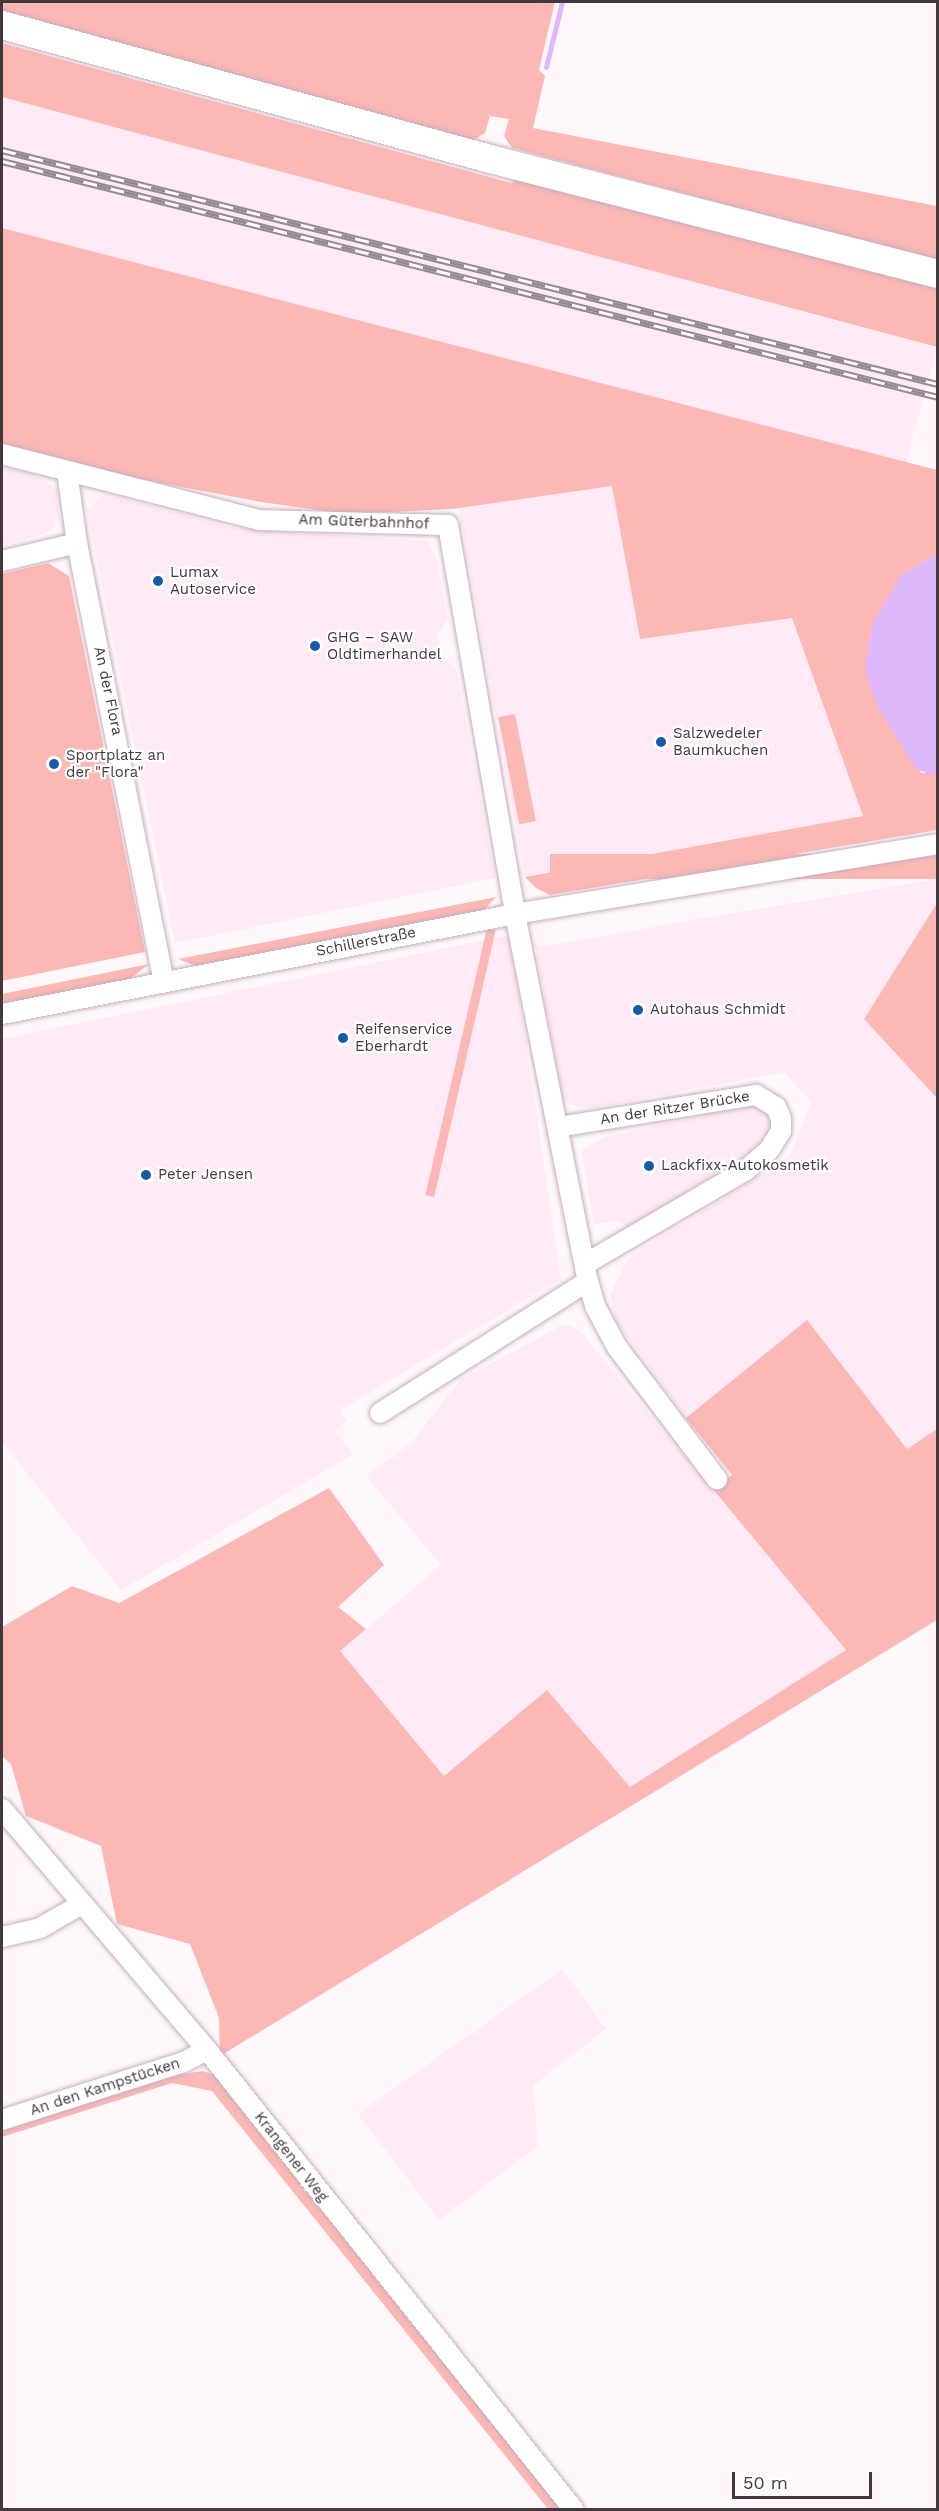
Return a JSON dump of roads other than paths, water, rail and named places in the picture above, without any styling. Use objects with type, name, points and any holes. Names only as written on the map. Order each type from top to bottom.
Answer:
[{"type":"street","points":[[2,25],[502,162],[938,274]]},
{"type":"street","name":"Am Güterbahnhof","points":[[2,454],[259,520],[447,525],[515,914]]},
{"type":"street","name":"An der Flora","points":[[68,471],[77,543],[164,981]]},
{"type":"street","points":[[2,561],[77,543]]},
{"type":"street","name":"Schillerstraße","points":[[2,1014],[515,914],[938,844]]},
{"type":"street","points":[[515,914],[586,1273],[595,1306],[617,1347],[717,1479]]},
{"type":"street","name":"An der Ritzer Brücke","points":[[380,1413],[586,1273],[747,1170],[769,1150],[781,1131],[781,1119],[776,1107],[756,1095],[558,1127]]},
{"type":"street","name":"Krangener Weg","points":[[2,1809],[80,1905],[207,2050],[574,2510]]},
{"type":"street","points":[[2,1937],[40,1928],[80,1905]]},
{"type":"street","name":"An den Kampstücken","points":[[2,2120],[184,2062],[207,2050]]},
{"type":"waterway","points":[[546,67],[562,2]]},
{"type":"railway","points":[[2,150],[938,384]]},
{"type":"railway","points":[[2,161],[938,397]]},
{"type":"place","name":"Lumax Autoservice","points":[[158,581]]},
{"type":"place","name":"GHG – SAW Oldtimerhandel","points":[[315,646]]},
{"type":"place","name":"Salzwedeler Baumkuchen","points":[[661,742]]},
{"type":"place","name":"Sportplatz an der \"Flora\"","points":[[54,764]]},
{"type":"place","name":"Autohaus Schmidt","points":[[638,1010]]},
{"type":"place","name":"Reifenservice Eberhardt","points":[[343,1038]]},
{"type":"place","name":"Lackfixx-Autokosmetik","points":[[649,1166]]},
{"type":"place","name":"Peter Jensen","points":[[146,1175]]}]
